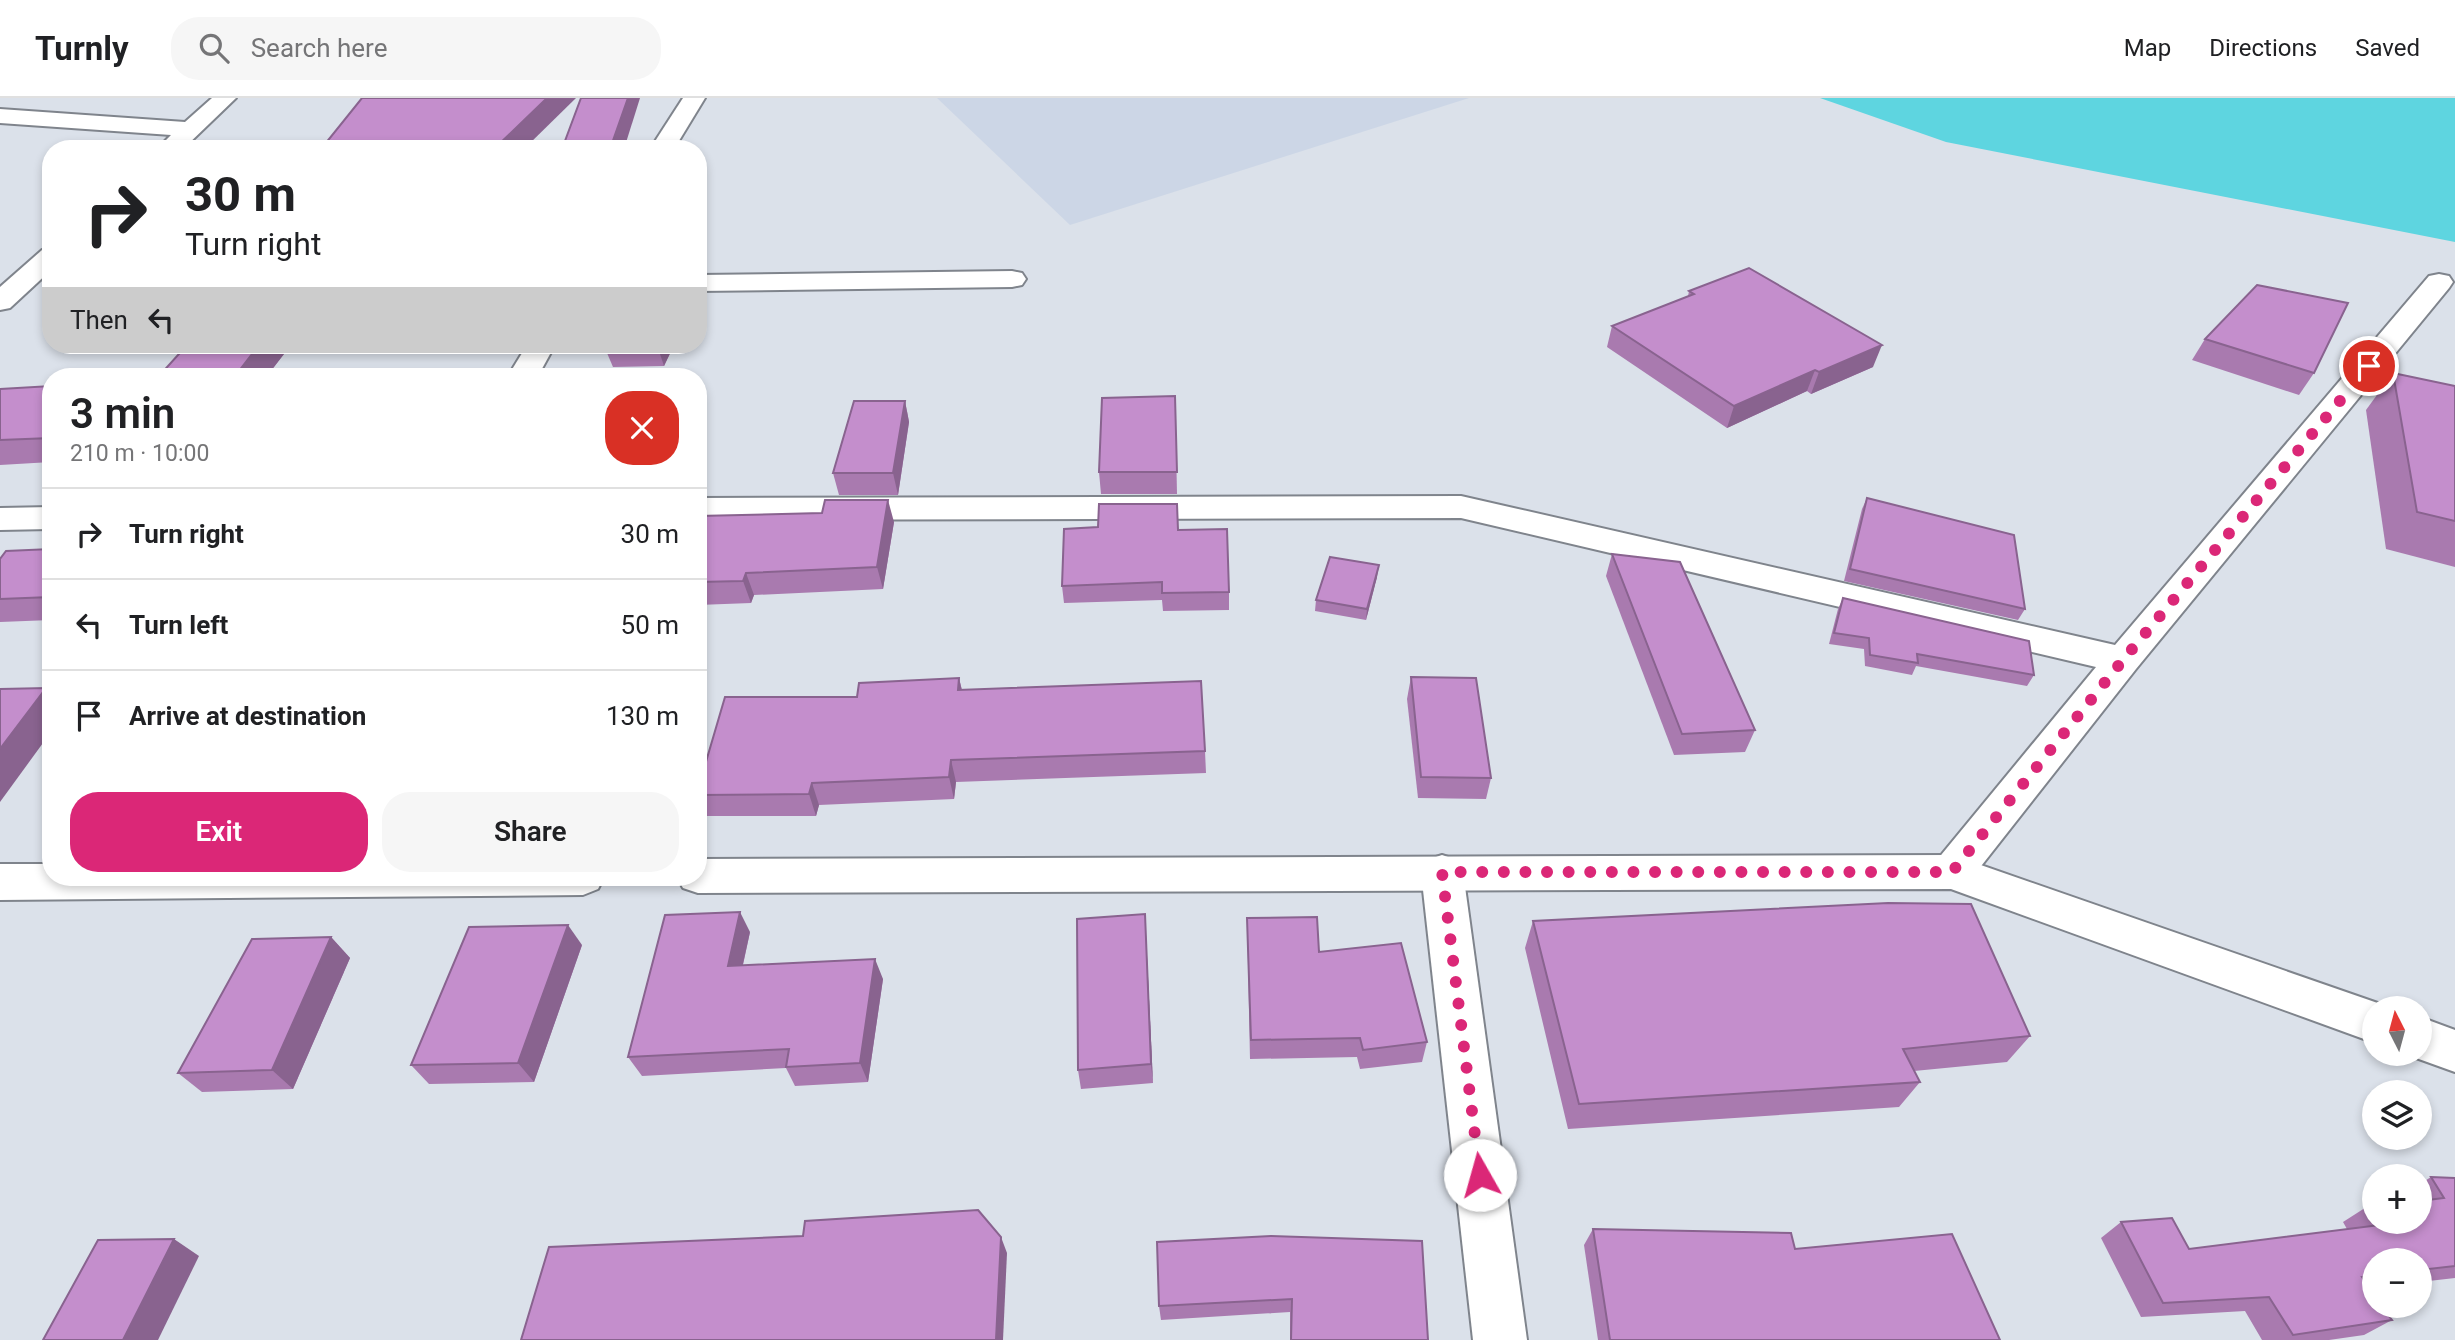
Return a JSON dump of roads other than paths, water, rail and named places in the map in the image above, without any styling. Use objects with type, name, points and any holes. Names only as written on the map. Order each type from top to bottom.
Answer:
[{"type":"street","points":[[178,140],[225,98]]},
{"type":"street","points":[[668,140],[694,98]]},
{"type":"street","points":[[0,116],[190,129]]},
{"type":"street","points":[[4,294],[42,263]]},
{"type":"street","points":[[707,283],[1012,279]]},
{"type":"street","points":[[1952,872],[2123,660],[2439,282]]},
{"type":"street","points":[[4,294],[42,291]]},
{"type":"street","points":[[707,509],[1461,507],[2123,660]]},
{"type":"street","points":[[0,519],[42,518]]},
{"type":"street","points":[[1442,872],[1500,1340]]},
{"type":"street","points":[[707,876],[1952,872],[2362,1017]]},
{"type":"street","points":[[0,882],[42,881]]},
{"type":"street","points":[[2432,1042],[2455,1051]]},
{"type":"water","points":[[1820,98],[2455,98],[2455,242],[1946,142]]}]
